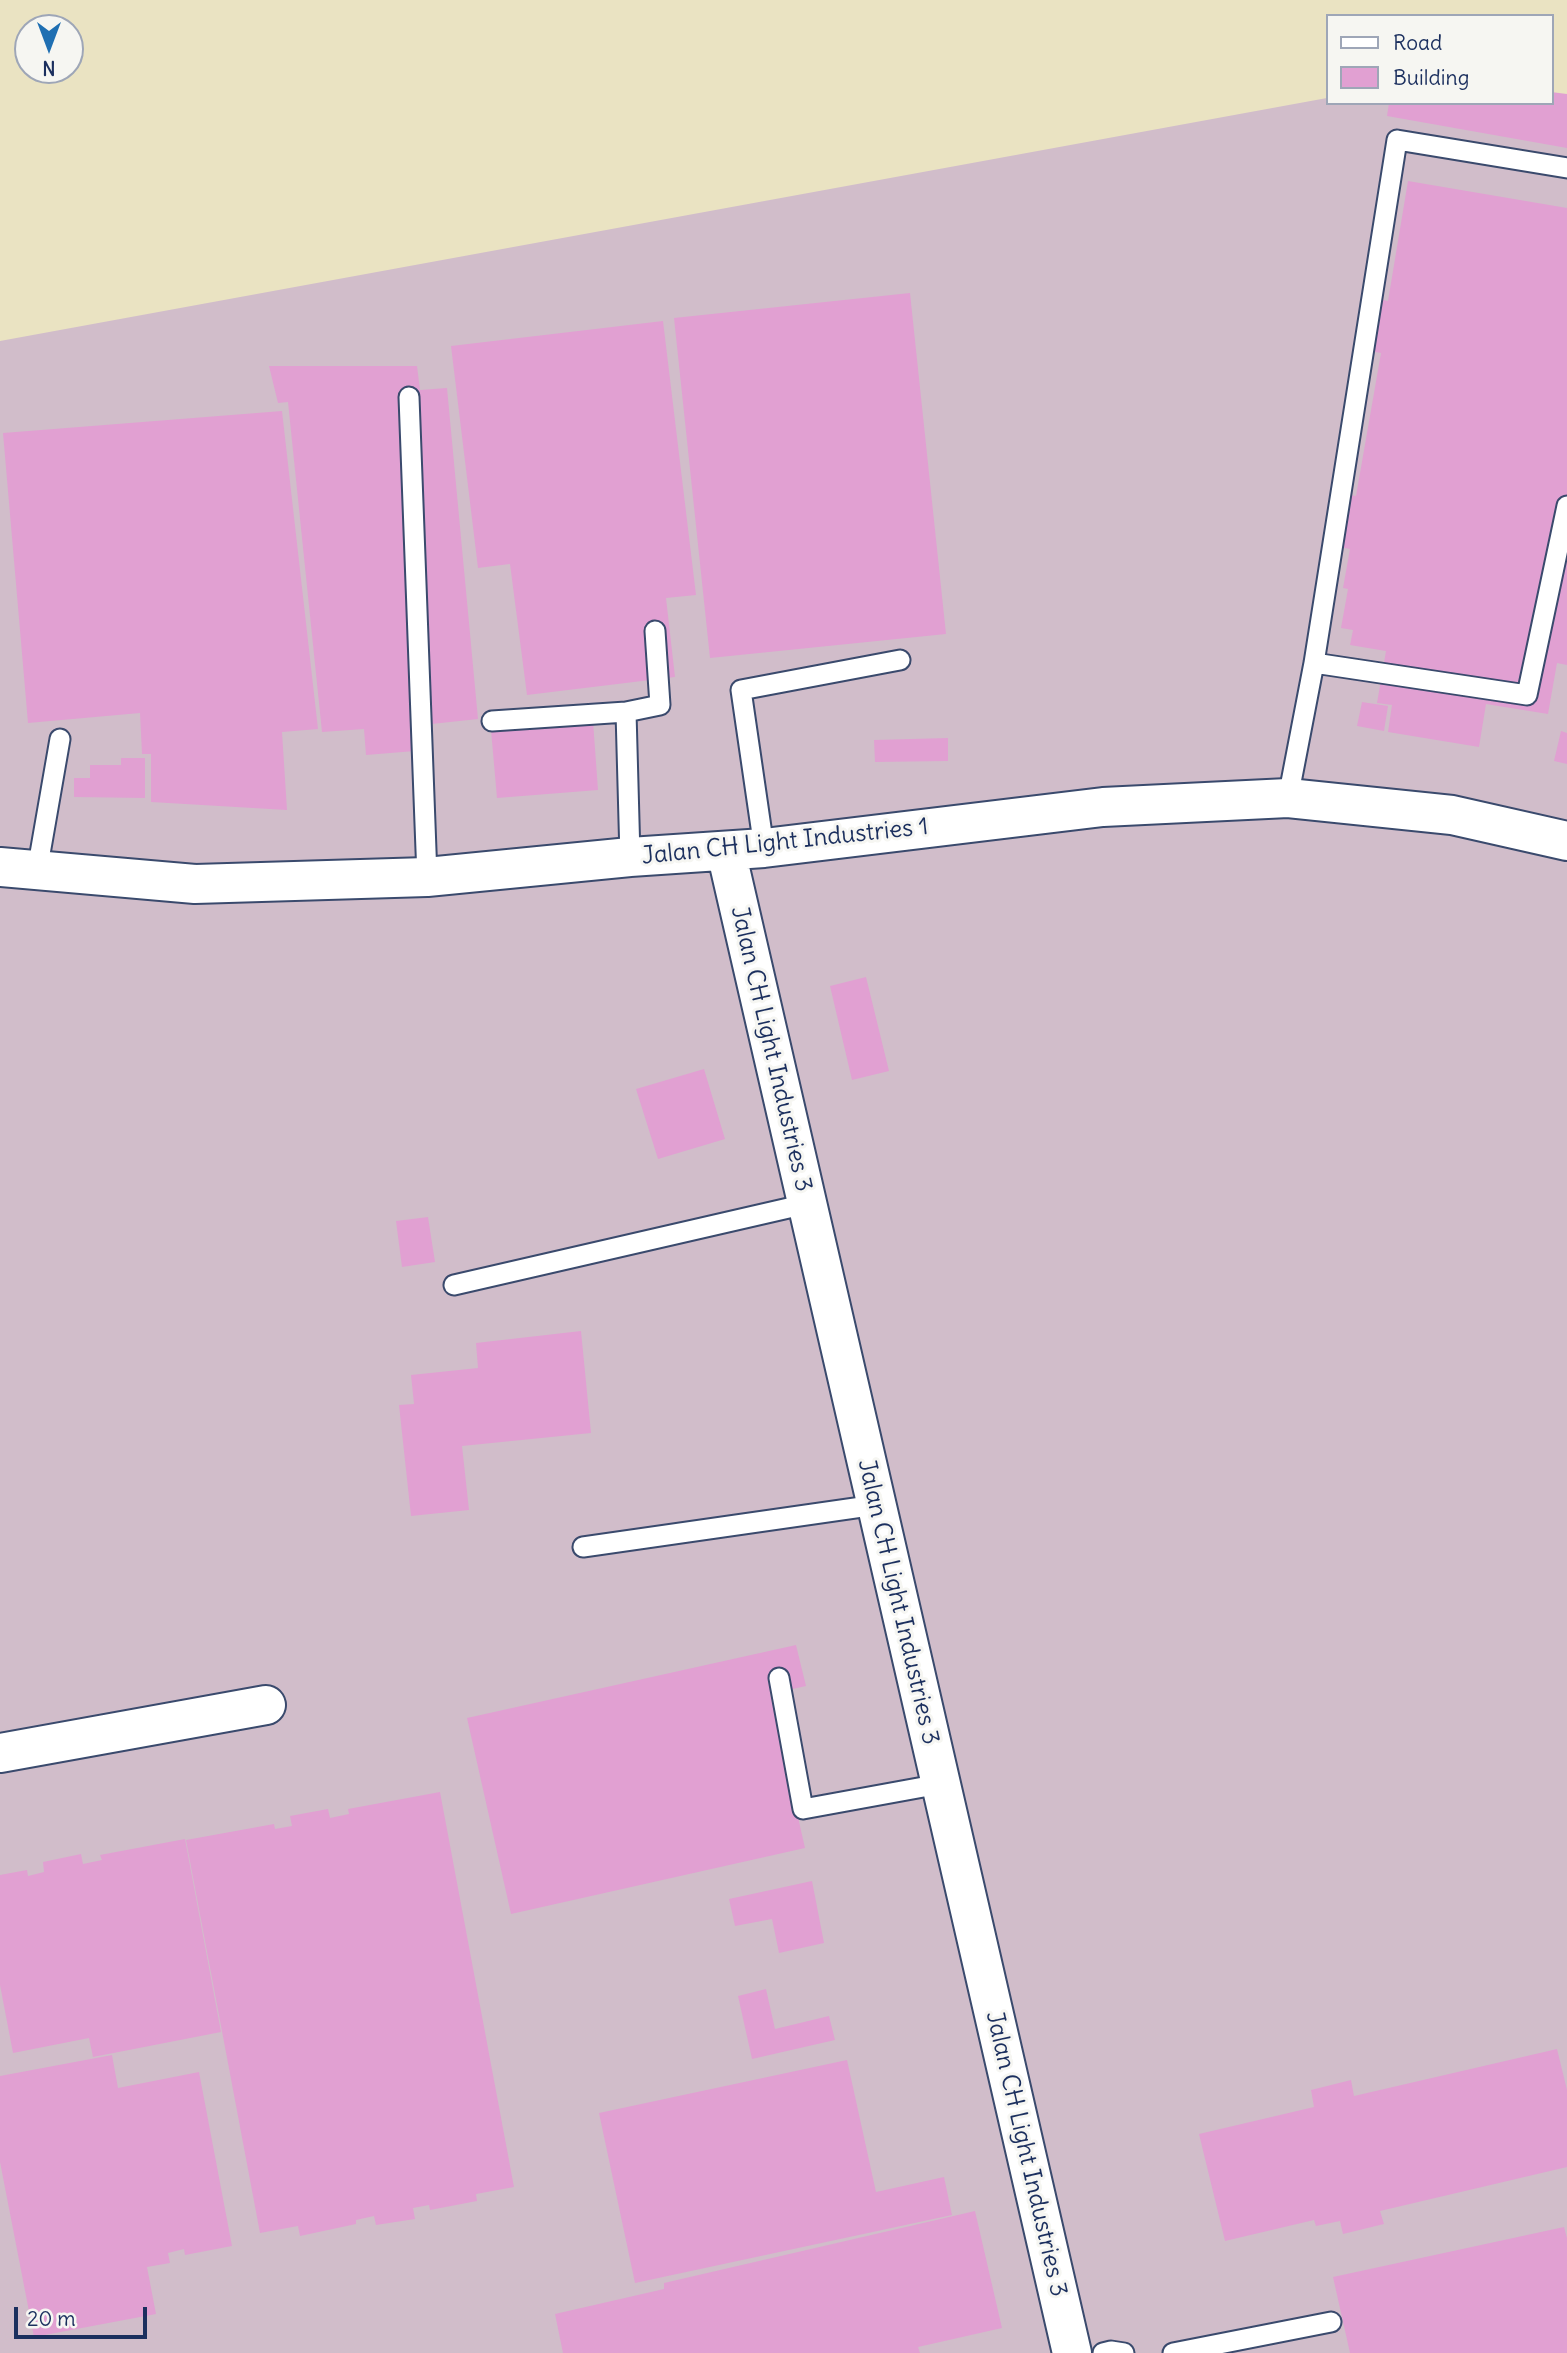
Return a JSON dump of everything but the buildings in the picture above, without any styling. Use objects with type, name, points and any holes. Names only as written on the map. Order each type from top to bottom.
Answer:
[{"type":"street","name":"Jalan CH Light Industries 1","points":[[0,867],[195,884],[427,877],[630,857],[764,848],[1102,807],[1288,798],[1452,816],[1567,841]]},
{"type":"street","name":"Jalan CH Light Industries 3","points":[[726,851],[1072,2353]]},
{"type":"street","points":[[0,1753],[266,1706]]},
{"type":"lane","points":[[1288,798],[1314,663],[1397,140],[1567,168]]},
{"type":"lane","points":[[409,397],[427,877]]},
{"type":"lane","points":[[1314,663],[1527,695],[1567,506]]},
{"type":"lane","points":[[492,721],[626,712],[660,705],[655,631]]},
{"type":"lane","points":[[764,848],[741,690],[900,660]]},
{"type":"lane","points":[[626,712],[630,857]]},
{"type":"lane","points":[[37,871],[60,739]]},
{"type":"lane","points":[[454,1285],[806,1204]]},
{"type":"lane","points":[[583,1547],[876,1505]]},
{"type":"lane","points":[[779,1678],[803,1808],[940,1784]]},
{"type":"lane","points":[[1173,2353],[1331,2322]]},
{"type":"lane","points":[[1103,2353],[1124,2353]]},
{"type":"shaded area","points":[[1326,98],[1326,105],[1550,105],[1567,109],[1567,2353],[0,2353],[0,341]]}]
